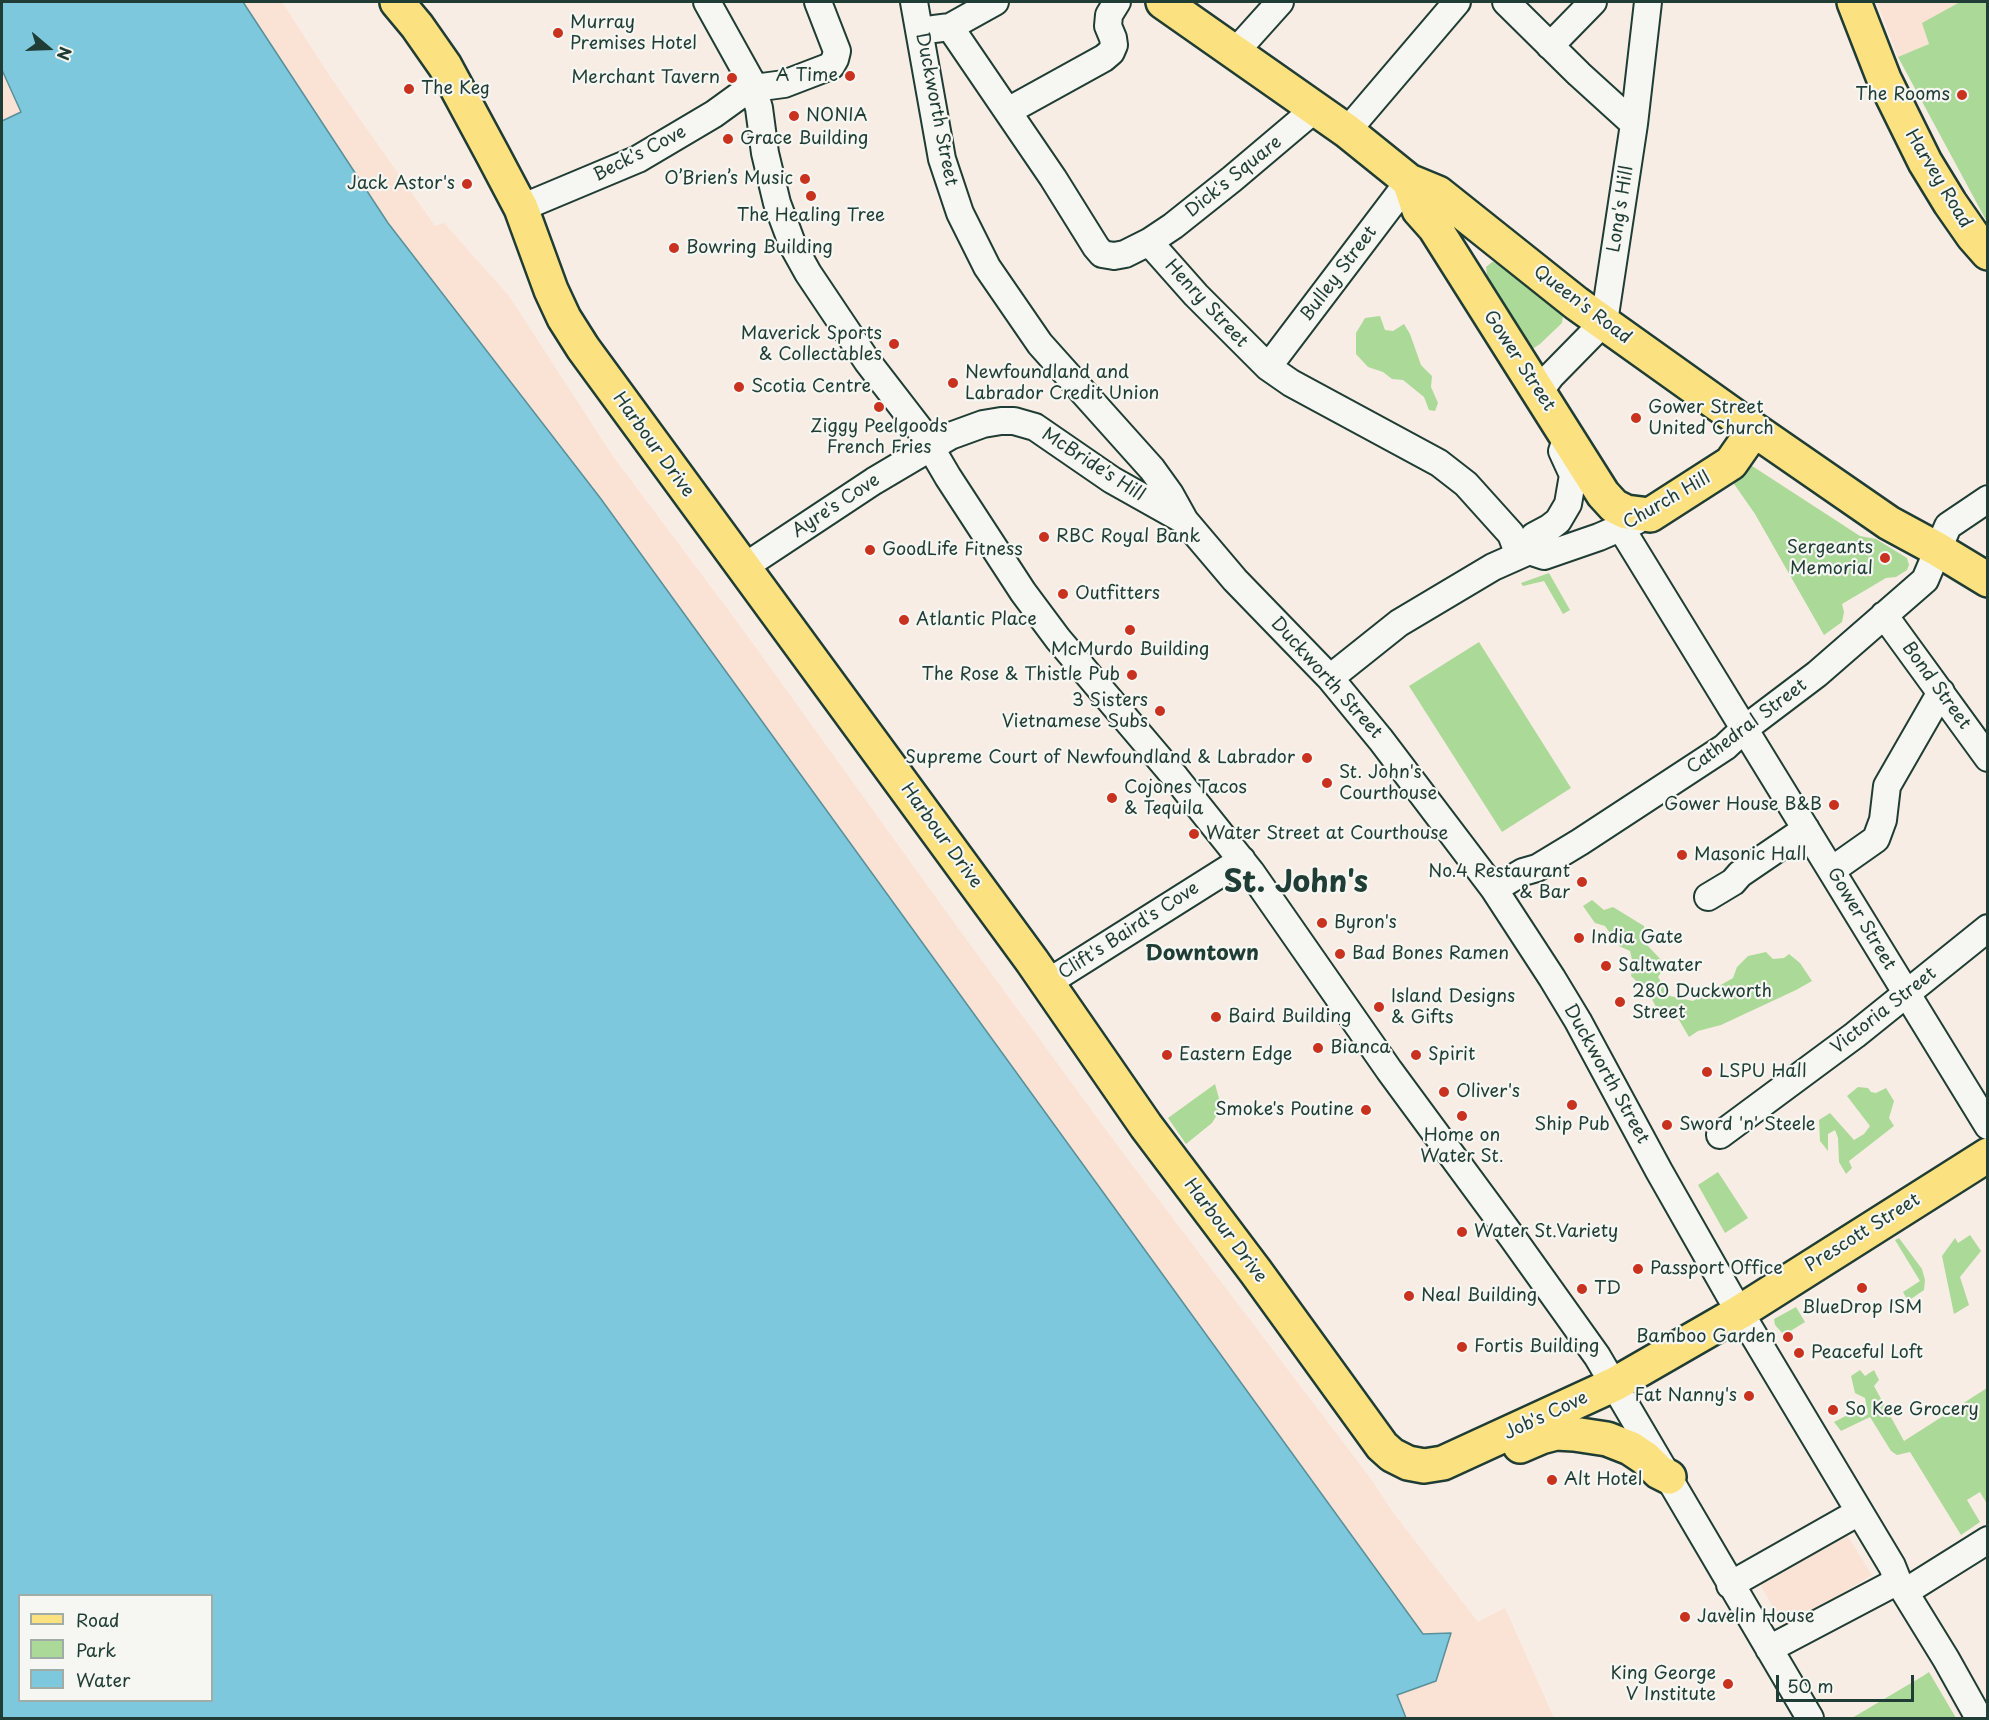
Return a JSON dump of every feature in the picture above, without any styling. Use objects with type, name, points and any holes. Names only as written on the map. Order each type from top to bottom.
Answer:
[{"type":"main road","name":"Harbour Drive","points":[[397,2],[445,66],[520,208],[551,290],[570,328],[647,437],[1047,983],[1146,1126],[1256,1272],[1382,1446],[1392,1455],[1408,1463],[1424,1466],[1443,1463],[1478,1448]]},
{"type":"main road","points":[[1163,2],[1316,108],[1409,182]]},
{"type":"main road","name":"Harvey Road","points":[[1854,2],[1884,79],[1913,138],[1950,203],[1972,236],[1988,253]]},
{"type":"main road","name":"Queen's Road","points":[[1409,182],[1438,193],[1576,303],[1889,523],[1988,580]]},
{"type":"main road","name":"Gower Street","points":[[1409,182],[1419,210],[1435,228],[1604,494],[1614,506],[1626,512],[1635,522]]},
{"type":"main road","points":[[1468,282],[1470,261],[1475,251],[1482,245],[1503,245]]},
{"type":"main road","name":"Church Hill","points":[[1635,522],[1731,463],[1754,430]]},
{"type":"main road","name":"Prescott Street","points":[[1615,1384],[1740,1312],[1988,1155]]},
{"type":"main road","name":"Job's Cove","points":[[1478,1448],[1615,1384]]},
{"type":"main road","points":[[1478,1448],[1506,1452],[1556,1433],[1594,1436],[1630,1448],[1645,1458],[1659,1472],[1669,1477]]},
{"type":"street","points":[[707,2],[754,88],[777,203],[793,246],[829,305],[867,361],[921,431],[1023,592],[1058,639],[1242,860],[1395,1080],[1512,1237],[1615,1384],[1810,1719]]},
{"type":"street","points":[[754,88],[784,84],[831,66],[837,51],[818,2]]},
{"type":"street","name":"Duckworth Street","points":[[914,2],[932,108],[948,179],[960,213],[987,267],[1040,344],[1152,469],[1170,494],[1185,521],[1235,580],[1330,678],[1381,740],[1494,889],[1578,1021],[1659,1171],[1740,1312],[1892,1566],[1901,1586],[1946,1659],[1979,1719]]},
{"type":"street","points":[[920,31],[950,27],[995,2]]},
{"type":"street","points":[[1008,111],[1111,52],[1114,45],[1108,26],[1109,15],[1117,2]]},
{"type":"street","points":[[1236,51],[1280,2]]},
{"type":"street","points":[[1347,131],[1457,2]]},
{"type":"street","points":[[1506,2],[1634,124]]},
{"type":"street","points":[[1550,46],[1593,2]]},
{"type":"street","name":"Long's Hill","points":[[1604,322],[1634,124],[1648,2]]},
{"type":"street","points":[[950,27],[1053,178],[1095,247],[1102,254],[1114,256],[1125,254],[1149,242]]},
{"type":"street","name":"Beck's Cove","points":[[520,208],[638,159],[754,88]]},
{"type":"street","name":"Dick's Square","points":[[1149,242],[1207,200],[1316,108]]},
{"type":"street","name":"Bulley Street","points":[[1268,367],[1409,182]]},
{"type":"street","name":"Henry Street","points":[[1149,242],[1210,310],[1268,367],[1291,384],[1439,463],[1466,484],[1511,534],[1524,553]]},
{"type":"street","points":[[1539,392],[1551,376],[1604,322]]},
{"type":"street","name":"McBride's Hill","points":[[930,448],[960,431],[983,424],[1007,421],[1024,423],[1048,435],[1112,480],[1185,521]]},
{"type":"street","name":"Church Hill","points":[[1524,553],[1534,536],[1558,521],[1569,504],[1573,475],[1562,451],[1567,437]]},
{"type":"street","name":"Ayre's Cove","points":[[744,567],[874,481],[930,448]]},
{"type":"street","name":"Cathedral Street","points":[[1494,889],[1523,872],[1537,868],[1615,820],[1725,747],[1743,730],[1817,674],[1925,580],[1948,526],[1988,499]]},
{"type":"street","name":"Church Hill","points":[[1330,678],[1399,623],[1461,584],[1524,553],[1544,555],[1635,522]]},
{"type":"street","name":"Gower Street","points":[[1635,522],[1743,730],[1832,870],[1906,995],[1988,1126]]},
{"type":"street","name":"Bond Street","points":[[1884,615],[1988,758]]},
{"type":"street","points":[[1832,870],[1876,839],[1883,820],[1887,786],[1941,692]]},
{"type":"street","points":[[1708,897],[1731,884],[1740,874],[1806,829]]},
{"type":"street","name":"Clift's Baird's Cove","points":[[1047,983],[1242,860]]},
{"type":"street","name":"Victoria Street","points":[[1720,1135],[1855,1035],[1988,928]]},
{"type":"street","points":[[1730,1585],[1858,1512]]},
{"type":"street","points":[[1769,1649],[1901,1586],[1988,1540]]},
{"type":"shaded area","points":[[243,2],[282,2],[331,78],[435,226],[444,223],[509,296],[612,455],[738,623],[1120,1149],[1371,1479],[1394,1514],[1478,1622],[1505,1608],[1554,1718],[1406,1718],[1396,1695],[1436,1681],[1451,1632],[1423,1634],[601,499],[388,223]]},
{"type":"shaded area","points":[[1877,2],[1961,2],[1923,23],[1929,44],[1898,57]]},
{"type":"shaded area","points":[[2,70],[21,112],[2,121]]},
{"type":"shaded area","points":[[1847,1535],[1872,1575],[1784,1627],[1760,1584]]},
{"type":"green space","points":[[1960,2],[1987,2],[1987,222],[1898,57],[1929,44],[1922,23]]},
{"type":"green space","points":[[1492,262],[1499,263],[1559,308],[1563,315],[1562,323],[1534,348],[1529,347],[1487,275],[1486,267]]},
{"type":"green space","points":[[1380,316],[1385,330],[1393,331],[1404,324],[1410,334],[1421,365],[1432,376],[1431,387],[1438,403],[1435,411],[1429,410],[1424,397],[1403,380],[1392,379],[1383,372],[1368,367],[1356,354],[1356,333],[1365,318]]},
{"type":"green space","points":[[1746,462],[1860,536],[1876,539],[1907,558],[1909,565],[1907,570],[1896,577],[1886,578],[1842,604],[1844,612],[1842,622],[1824,635],[1755,514],[1732,481]]},
{"type":"green space","points":[[1549,573],[1570,610],[1563,614],[1544,581],[1523,586],[1521,583]]},
{"type":"green space","points":[[1479,642],[1571,788],[1502,832],[1409,686]]},
{"type":"green space","points":[[1592,900],[1604,910],[1613,907],[1644,926],[1647,945],[1666,965],[1658,977],[1670,996],[1693,1001],[1733,978],[1737,967],[1748,956],[1766,952],[1773,959],[1784,958],[1789,954],[1800,963],[1812,981],[1721,1025],[1698,1031],[1689,1037],[1675,1013],[1664,1017],[1648,992],[1631,976],[1633,964],[1630,951],[1619,946],[1605,926],[1595,923],[1583,906]]},
{"type":"green space","points":[[1215,1084],[1220,1102],[1218,1113],[1212,1123],[1186,1144],[1168,1118]]},
{"type":"green space","points":[[1858,1087],[1868,1088],[1871,1092],[1876,1093],[1886,1088],[1894,1101],[1889,1118],[1894,1126],[1849,1161],[1852,1168],[1846,1174],[1839,1162],[1838,1138],[1835,1130],[1828,1134],[1828,1151],[1820,1141],[1819,1120],[1830,1113],[1854,1140],[1864,1134],[1870,1126],[1847,1096]]},
{"type":"green space","points":[[1718,1172],[1748,1218],[1725,1233],[1698,1185]]},
{"type":"green space","points":[[1970,1235],[1981,1251],[1960,1277],[1969,1305],[1954,1314],[1942,1256],[1955,1238],[1958,1243]]},
{"type":"green space","points":[[1899,1238],[1922,1269],[1925,1280],[1924,1290],[1908,1301],[1903,1292],[1920,1281],[1895,1240]]},
{"type":"green space","points":[[1796,1307],[1805,1322],[1784,1335],[1775,1325],[1774,1319]]},
{"type":"green space","points":[[1860,1370],[1865,1376],[1874,1370],[1879,1380],[1874,1386],[1904,1441],[1987,1388],[1987,1504],[1980,1492],[1967,1500],[1980,1522],[1961,1535],[1910,1452],[1897,1455],[1891,1451],[1870,1417],[1841,1431],[1834,1422],[1857,1410],[1862,1418],[1868,1414],[1865,1398],[1855,1393],[1851,1376]]},
{"type":"green space","points":[[1929,1672],[1956,1718],[1852,1718],[1923,1676]]},
{"type":"water","points":[[2,2],[243,2],[388,223],[601,499],[1423,1634],[1451,1633],[1436,1681],[1397,1695],[1406,1718],[2,1718],[2,121],[21,112],[2,70]]},
{"type":"place","name":"Murray Premises Hotel","points":[[558,33]]},
{"type":"place","name":"A Time","points":[[850,76]]},
{"type":"place","name":"Merchant Tavern","points":[[732,78]]},
{"type":"place","name":"The Keg","points":[[409,89]]},
{"type":"place","name":"The Rooms","points":[[1962,95]]},
{"type":"place","name":"NONIA","points":[[794,116]]},
{"type":"place","name":"Grace Building","points":[[728,139]]},
{"type":"place","name":"O’Brien’s Music","points":[[805,179]]},
{"type":"place","name":"Jack Astor's","points":[[467,184]]},
{"type":"place","name":"The Healing Tree","points":[[811,196]]},
{"type":"place","name":"Bowring Building","points":[[674,248]]},
{"type":"place","name":"Maverick Sports & Collectables","points":[[894,344]]},
{"type":"place","name":"Newfoundland and Labrador Credit Union","points":[[953,383]]},
{"type":"place","name":"Scotia Centre","points":[[739,387]]},
{"type":"place","name":"Ziggy Peelgoods French Fries","points":[[879,407]]},
{"type":"place","name":"Gower Street United Church","points":[[1636,418]]},
{"type":"place","name":"RBC Royal Bank","points":[[1044,537]]},
{"type":"place","name":"GoodLife Fitness","points":[[870,550]]},
{"type":"place","name":"Sergeants Memorial","points":[[1885,558]]},
{"type":"place","name":"Outfitters","points":[[1063,594]]},
{"type":"place","name":"Atlantic Place","points":[[904,620]]},
{"type":"place","name":"McMurdo Building","points":[[1130,630]]},
{"type":"place","name":"The Rose & Thistle Pub","points":[[1132,675]]},
{"type":"place","name":"3 Sisters Vietnamese Subs","points":[[1160,711]]},
{"type":"place","name":"Supreme Court of Newfoundland & Labrador","points":[[1307,758]]},
{"type":"place","name":"St. John's Courthouse","points":[[1327,783]]},
{"type":"place","name":"Cojones Tacos & Tequila","points":[[1112,798]]},
{"type":"place","name":"Gower House B&B","points":[[1834,805]]},
{"type":"place","name":"Water Street at Courthouse","points":[[1194,834]]},
{"type":"place","name":"Masonic Hall","points":[[1682,855]]},
{"type":"place","name":"No.4 Restaurant & Bar","points":[[1582,882]]},
{"type":"place","name":"Byron's","points":[[1322,923]]},
{"type":"place","name":"India Gate","points":[[1579,938]]},
{"type":"place","name":"Bad Bones Ramen","points":[[1340,954]]},
{"type":"place","name":"Saltwater","points":[[1606,966]]},
{"type":"place","name":"280 Duckworth Street","points":[[1620,1002]]},
{"type":"place","name":"Island Designs & Gifts","points":[[1379,1007]]},
{"type":"place","name":"Baird Building","points":[[1216,1017]]},
{"type":"place","name":"Bianca","points":[[1318,1048]]},
{"type":"place","name":"Eastern Edge","points":[[1167,1055]]},
{"type":"place","name":"Spirit","points":[[1416,1055]]},
{"type":"place","name":"LSPU Hall","points":[[1707,1072]]},
{"type":"place","name":"Oliver's","points":[[1444,1092]]},
{"type":"place","name":"Ship Pub","points":[[1572,1105]]},
{"type":"place","name":"Smoke's Poutine","points":[[1366,1110]]},
{"type":"place","name":"Home on Water St.","points":[[1462,1116]]},
{"type":"place","name":"Sword 'n' Steele","points":[[1667,1125]]},
{"type":"place","name":"Water St.Variety","points":[[1462,1232]]},
{"type":"place","name":"Passport Office","points":[[1638,1269]]},
{"type":"place","name":"BlueDrop ISM","points":[[1862,1288]]},
{"type":"place","name":"TD","points":[[1582,1289]]},
{"type":"place","name":"Neal Building","points":[[1409,1296]]},
{"type":"place","name":"Bamboo Garden","points":[[1788,1337]]},
{"type":"place","name":"Fortis Building","points":[[1462,1347]]},
{"type":"place","name":"Peaceful Loft","points":[[1799,1353]]},
{"type":"place","name":"Fat Nanny's","points":[[1749,1396]]},
{"type":"place","name":"So Kee Grocery","points":[[1833,1410]]},
{"type":"place","name":"Alt Hotel","points":[[1552,1480]]},
{"type":"place","name":"Javelin House","points":[[1685,1617]]},
{"type":"place","name":"King George V Institute","points":[[1728,1684]]},
{"type":"district","name":"St. John's","points":[[1296,884]]},
{"type":"district","name":"Downtown","points":[[1202,954]]}]
